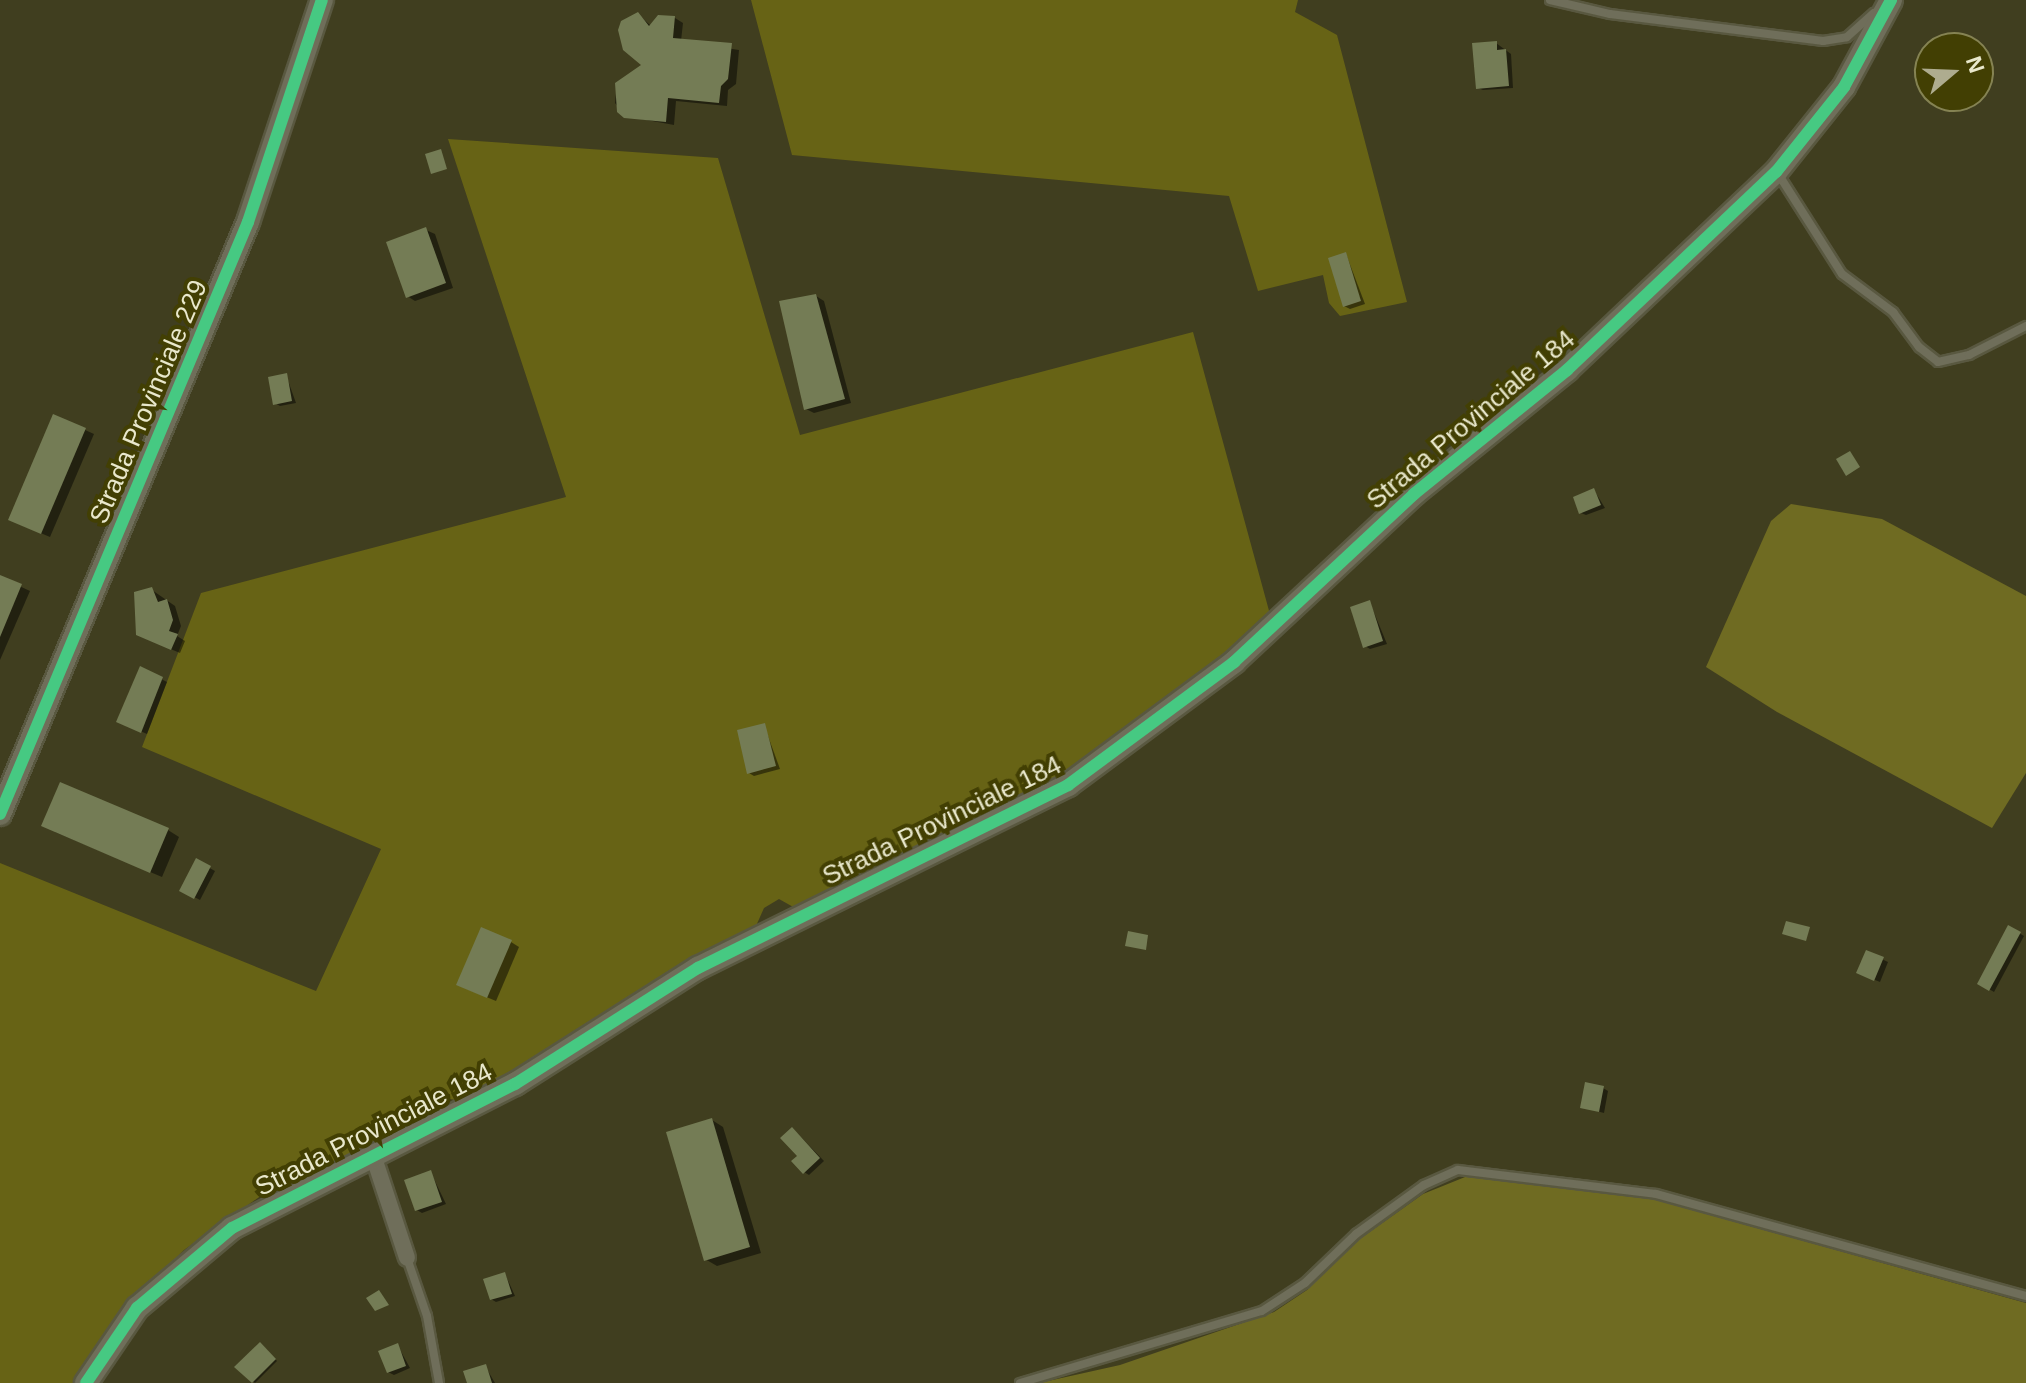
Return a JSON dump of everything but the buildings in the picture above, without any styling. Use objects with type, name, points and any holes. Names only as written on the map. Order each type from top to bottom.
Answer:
[{"type":"street","name":"Strada Provinciale 229","points":[[0,814],[248,222],[322,0]]},
{"type":"street","name":"Strada Provinciale 184","points":[[86,1383],[137,1308],[197,1254],[269,1205],[515,1084],[698,968],[1044,799],[1098,765],[1234,662],[1414,494],[1567,370],[1776,172],[1844,87],[1891,0]]},
{"type":"street","points":[[373,1155],[407,1258]]},
{"type":"lane","points":[[1550,0],[1610,14],[1823,41],[1847,37],[1891,0]]},
{"type":"lane","points":[[1776,172],[1842,274],[1893,312],[1919,347],[1938,362],[1969,355],[2026,326]]},
{"type":"lane","points":[[1020,1383],[1262,1311],[1305,1283],[1368,1225],[1424,1185],[1458,1170],[1656,1194],[2026,1296]]},
{"type":"lane","points":[[407,1258],[427,1316],[439,1383]]},
{"type":"shaded area","points":[[751,0],[1298,0],[1295,12],[1337,35],[1407,302],[1340,316],[1329,303],[1323,275],[1258,291],[1229,196],[792,155]]},
{"type":"shaded area","points":[[448,139],[718,158],[800,435],[1193,332],[1271,618],[1096,756],[1029,797],[795,908],[779,899],[764,908],[756,926],[513,1072],[460,1101],[435,1096],[424,1100],[419,1121],[262,1195],[184,1250],[133,1303],[77,1383],[0,1383],[0,863],[316,991],[381,849],[142,747],[201,593],[566,497]]},
{"type":"shaded area","points":[[1791,504],[1882,519],[2026,596],[2026,773],[1992,828],[1777,712],[1706,667],[1771,521]]},
{"type":"shaded area","points":[[1470,1175],[1653,1199],[2026,1303],[2026,1383],[1039,1383],[1120,1365],[1274,1312],[1307,1290],[1357,1241],[1423,1194]]},
{"type":"cycle path","points":[[0,814],[248,222],[322,0]]},
{"type":"cycle path","points":[[86,1383],[137,1308],[232,1228],[515,1084],[698,968],[1068,785],[1234,662],[1414,494],[1567,370],[1776,172],[1844,87],[1891,0]]}]
